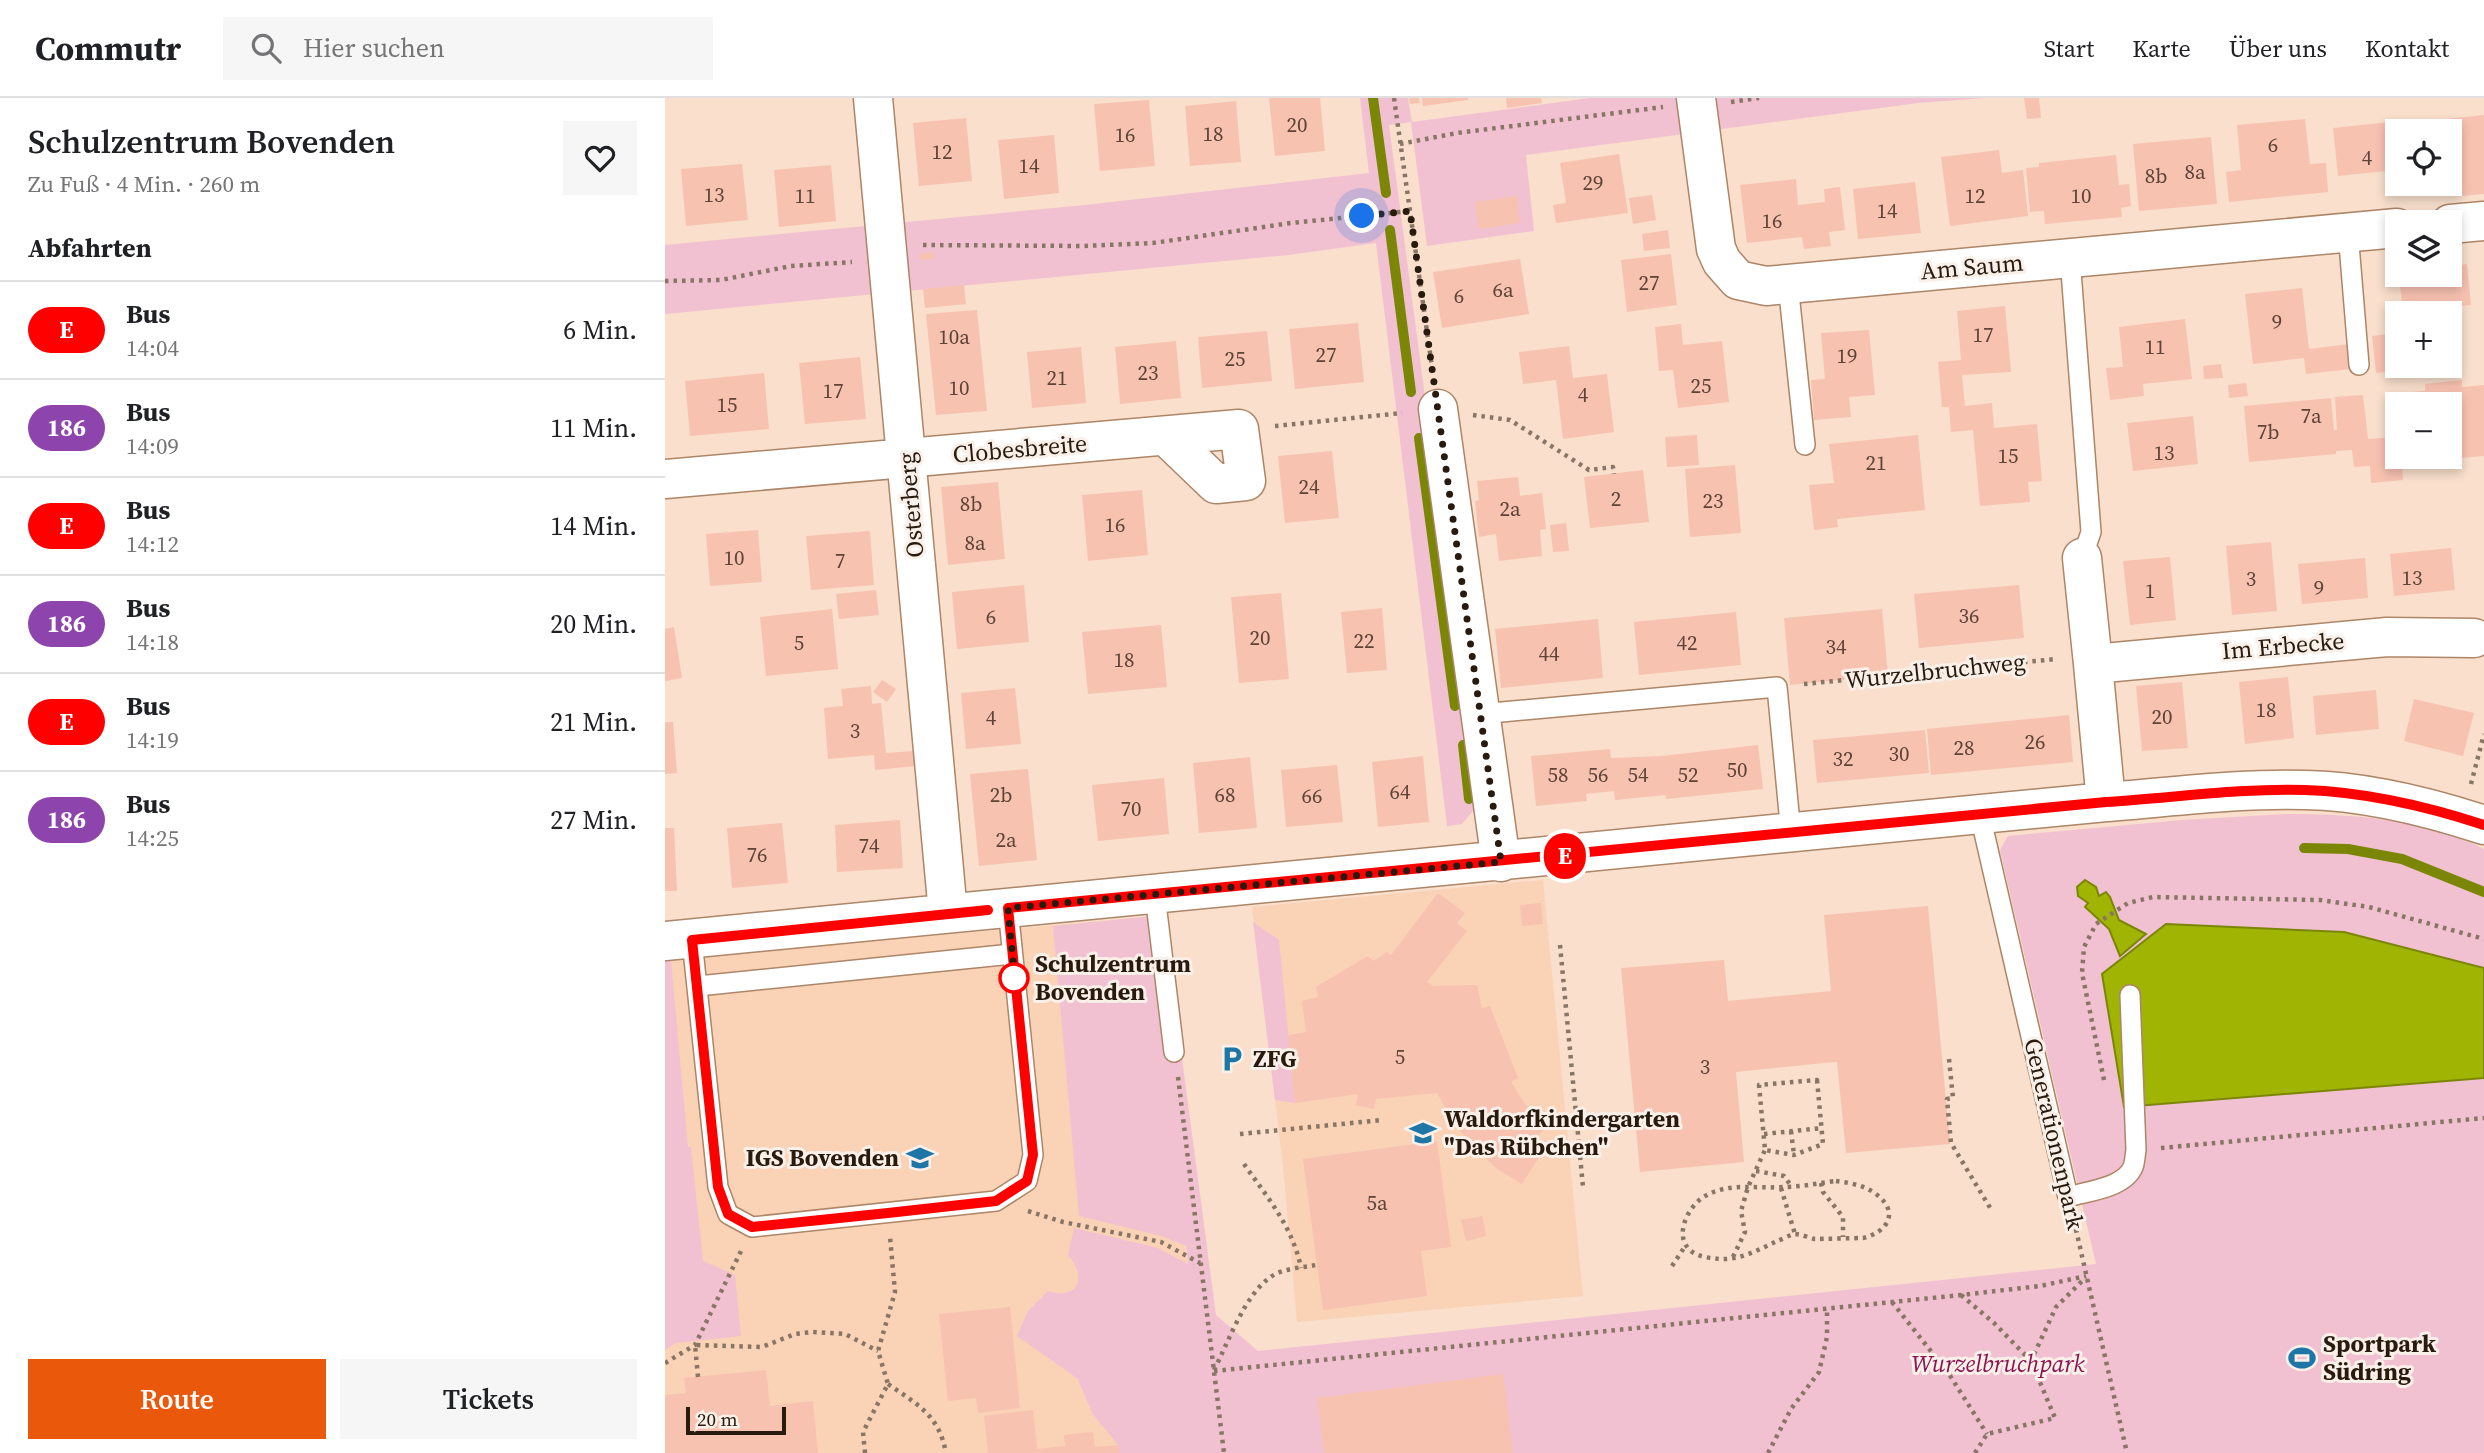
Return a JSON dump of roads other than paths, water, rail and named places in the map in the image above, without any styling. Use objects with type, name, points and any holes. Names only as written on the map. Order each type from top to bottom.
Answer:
[{"type":"street","name":"Osterberg","points":[[873,98],[948,913]]},
{"type":"street","name":"Am Saum","points":[[1696,101],[1716,249],[1722,262],[1738,280],[1751,285],[1788,284],[2385,229]]},
{"type":"street","points":[[2462,223],[2484,221]]},
{"type":"street","points":[[1437,409],[1501,862]]},
{"type":"street","name":"Clobesbreite","points":[[665,479],[1239,429],[1245,481],[1216,484],[1166,436]]},
{"type":"street","points":[[2082,558],[2106,802]]},
{"type":"street","name":"Im Erbecke","points":[[2092,660],[2387,637],[2474,638]]},
{"type":"street","points":[[679,940],[2106,802],[2304,790],[2378,798],[2473,821]]},
{"type":"lane","points":[[2348,232],[2359,365]]},
{"type":"lane","points":[[2070,258],[2091,532],[2082,558]]},
{"type":"lane","points":[[1788,284],[1805,445]]},
{"type":"lane","points":[[1480,714],[1777,687],[1791,834]]},
{"type":"lane","name":"Generationenpark","points":[[1980,815],[2068,1197],[2111,1185],[2125,1177],[2132,1168],[2136,1150],[2130,995]]},
{"type":"lane","points":[[1155,895],[1174,1052]]},
{"type":"lane","points":[[679,940],[698,986],[718,1187],[728,1214],[752,1227],[996,1201],[1027,1181],[1033,1155],[1008,908]]},
{"type":"lane","points":[[698,986],[1012,954]]},
{"type":"waterway","points":[[1373,98],[1386,193]]},
{"type":"waterway","points":[[1390,230],[1411,392]]},
{"type":"waterway","points":[[1419,438],[1455,706]]},
{"type":"waterway","points":[[1463,745],[1469,799]]},
{"type":"waterway","points":[[2304,848],[2348,849],[2402,859],[2484,892]]},
{"type":"place","name":"Schulzentrum Bovenden","points":[[1014,978]]},
{"type":"place","name":"ZFG","points":[[1232,1059]]},
{"type":"place","name":"Waldorfkindergarten \"Das Rübchen\"","points":[[1423,1133]]},
{"type":"place","name":"IGS Bovenden","points":[[920,1158]]},
{"type":"place","name":"Sportpark Südring","points":[[2302,1358]]},
{"type":"park label","name":"Wurzelbruchpark","points":[[1998,1364]]}]
